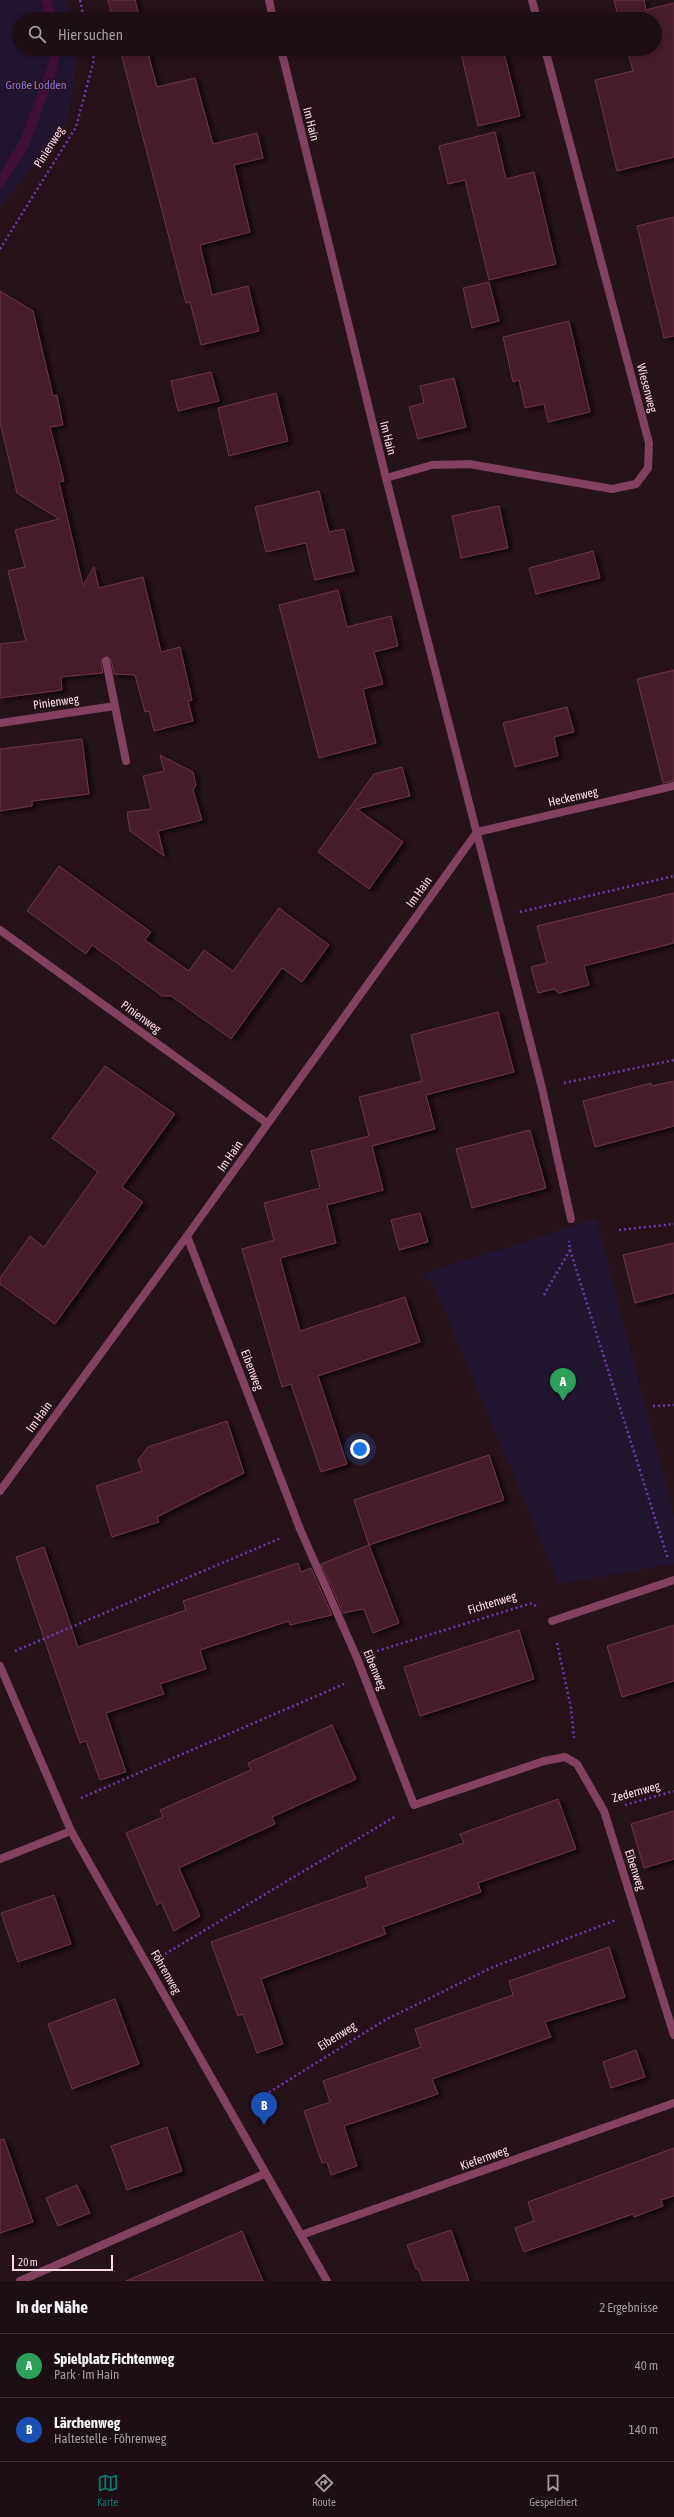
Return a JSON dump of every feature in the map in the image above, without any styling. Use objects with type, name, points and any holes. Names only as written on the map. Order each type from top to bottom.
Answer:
[{"type":"street","points":[[269,0],[272,12]]},
{"type":"street","points":[[532,0],[535,12]]},
{"type":"street","name":"Im Hain","points":[[283,56],[386,478],[542,1088],[571,1219]]},
{"type":"street","name":"Wiesenweg","points":[[386,478],[432,465],[469,464],[612,489],[636,484],[648,468],[649,443],[547,56]]},
{"type":"street","points":[[106,661],[126,761]]},
{"type":"street","name":"Pinienweg","points":[[0,723],[115,706]]},
{"type":"street","name":"Heckenweg","points":[[477,832],[674,786]]},
{"type":"street","name":"Im Hain","points":[[0,1491],[188,1236],[267,1123],[477,832]]},
{"type":"street","name":"Pinienweg","points":[[0,930],[267,1123]]},
{"type":"street","name":"Eibenweg","points":[[188,1236],[300,1529],[357,1658],[414,1805]]},
{"type":"street","points":[[552,1621],[674,1580]]},
{"type":"street","name":"Föhrenweg","points":[[0,1666],[71,1831],[233,2115],[264,2174],[327,2281]]},
{"type":"street","points":[[414,1805],[544,1761],[565,1756],[577,1764]]},
{"type":"street","name":"Eibenweg","points":[[577,1764],[604,1811],[674,2035]]},
{"type":"street","points":[[0,1859],[71,1831]]},
{"type":"street","name":"Kiefernweg","points":[[301,2235],[674,2103]]},
{"type":"street","points":[[20,2281],[264,2174]]},
{"type":"path","points":[[80,0],[83,12]]},
{"type":"path","name":"Pinienweg","points":[[0,249],[76,127],[94,60],[93,56]]},
{"type":"path","points":[[498,917],[674,876]]},
{"type":"path","points":[[542,1088],[674,1060]]},
{"type":"path","points":[[571,1219],[566,1230],[570,1250],[669,1562]]},
{"type":"path","points":[[619,1230],[674,1224]]},
{"type":"path","points":[[544,1295],[570,1250]]},
{"type":"path","points":[[653,1406],[674,1405]]},
{"type":"path","points":[[7,1654],[300,1529]]},
{"type":"path","name":"Fichtenweg","points":[[357,1658],[532,1603],[552,1621]]},
{"type":"path","points":[[552,1621],[571,1708],[577,1764]]},
{"type":"path","points":[[61,1807],[364,1675]]},
{"type":"path","name":"Zedernweg","points":[[604,1811],[674,1791]]},
{"type":"path","points":[[148,1964],[414,1805]]},
{"type":"path","name":"Eibenweg","points":[[233,2115],[385,2020],[493,1967],[635,1912]]},
{"type":"green space","name":"Große Lodden","points":[[0,0],[66,0],[69,12],[12,12],[12,56],[77,57],[68,122],[0,207]]},
{"type":"green space","points":[[596,1218],[674,1515],[674,1564],[559,1584],[434,1286],[429,1278],[421,1275]]},
{"type":"building","points":[[108,0],[135,0],[138,12],[111,12]]},
{"type":"building","points":[[614,0],[644,0],[646,10],[674,3],[674,157],[617,171],[595,80],[633,71],[629,56],[662,56],[662,12],[617,12]]},
{"type":"building","points":[[122,56],[149,56],[157,87],[195,78],[213,144],[257,133],[263,158],[234,165],[250,232],[200,245],[212,295],[248,286],[259,331],[201,345],[190,302],[186,303]]},
{"type":"building","points":[[462,56],[505,56],[520,116],[478,126]]},
{"type":"building","points":[[495,132],[506,179],[534,172],[556,264],[489,280],[465,180],[448,184],[439,146]]},
{"type":"building","points":[[674,217],[674,336],[664,338],[637,226]]},
{"type":"building","points":[[489,282],[499,321],[472,328],[463,288]]},
{"type":"building","points":[[0,291],[33,311],[53,396],[57,395],[63,425],[50,427],[64,481],[59,482],[83,585],[94,567],[99,588],[143,577],[161,652],[180,647],[192,700],[188,701],[193,721],[154,731],[149,711],[145,712],[135,675],[114,674],[111,660],[107,656],[101,660],[103,673],[61,677],[62,690],[0,698],[0,644],[26,641],[8,571],[25,567],[15,530],[59,519],[17,493],[0,422]]},
{"type":"building","points":[[569,321],[590,412],[548,422],[544,404],[525,408],[519,380],[513,382],[503,337]]},
{"type":"building","points":[[211,372],[219,401],[178,411],[171,381]]},
{"type":"building","points":[[454,378],[466,427],[418,439],[409,407],[424,403],[420,386]]},
{"type":"building","points":[[276,393],[288,441],[229,456],[218,408]]},
{"type":"building","points":[[319,491],[329,532],[344,529],[354,571],[315,580],[306,543],[266,552],[255,507]]},
{"type":"building","points":[[499,506],[508,548],[461,558],[452,516]]},
{"type":"building","points":[[593,551],[600,578],[536,594],[529,568]]},
{"type":"building","points":[[338,590],[347,627],[391,616],[398,646],[374,652],[383,684],[363,689],[376,743],[319,758],[279,605]]},
{"type":"building","points":[[674,670],[674,781],[663,783],[637,679]]},
{"type":"building","points":[[567,707],[574,732],[554,737],[558,756],[515,767],[503,723]]},
{"type":"building","points":[[82,739],[89,794],[32,801],[32,806],[0,811],[0,749]]},
{"type":"building","points":[[160,755],[193,772],[196,785],[193,790],[202,820],[158,831],[164,856],[130,831],[127,812],[151,809],[143,776],[164,771]]},
{"type":"building","points":[[402,767],[410,796],[357,809],[403,842],[369,889],[318,852],[374,774]]},
{"type":"building","points":[[59,866],[151,932],[145,940],[189,971],[204,950],[233,971],[279,908],[329,945],[302,982],[282,968],[231,1039],[171,996],[162,996],[92,945],[86,954],[27,911]]},
{"type":"building","points":[[674,893],[674,943],[584,966],[589,985],[559,993],[554,989],[538,993],[531,967],[547,963],[537,926]]},
{"type":"building","points":[[498,1012],[514,1072],[426,1095],[435,1129],[372,1146],[383,1190],[327,1205],[336,1243],[280,1258],[300,1331],[405,1297],[420,1342],[318,1376],[347,1464],[321,1472],[291,1384],[282,1387],[242,1249],[274,1240],[264,1203],[320,1188],[311,1151],[369,1136],[359,1097],[422,1081],[411,1035]]},
{"type":"building","points":[[105,1066],[175,1114],[122,1187],[143,1202],[55,1324],[0,1284],[0,1278],[30,1236],[44,1247],[98,1172],[52,1138]]},
{"type":"building","points":[[674,1081],[674,1126],[595,1147],[583,1101],[651,1083],[652,1086]]},
{"type":"building","points":[[530,1130],[546,1188],[472,1208],[456,1149]]},
{"type":"building","points":[[420,1213],[428,1242],[399,1250],[391,1220]]},
{"type":"building","points":[[674,1243],[674,1293],[635,1303],[623,1255]]},
{"type":"building","points":[[227,1421],[244,1473],[157,1517],[159,1522],[112,1537],[96,1486],[142,1471],[138,1460],[148,1447]]},
{"type":"building","points":[[489,1455],[504,1500],[369,1545],[354,1500]]},
{"type":"building","points":[[369,1545],[399,1623],[373,1633],[364,1609],[343,1613],[321,1564]]},
{"type":"building","points":[[44,1547],[78,1647],[186,1610],[183,1601],[298,1563],[301,1572],[311,1568],[332,1615],[290,1625],[289,1621],[200,1650],[206,1669],[160,1684],[164,1694],[106,1713],[126,1772],[100,1780],[86,1741],[80,1743],[16,1557]]},
{"type":"building","points":[[674,1625],[674,1681],[622,1697],[607,1646]]},
{"type":"building","points":[[519,1630],[534,1679],[420,1716],[404,1667]]},
{"type":"building","points":[[332,1725],[356,1779],[272,1817],[275,1824],[179,1868],[200,1916],[174,1931],[161,1902],[157,1905],[126,1833],[163,1817],[160,1810],[251,1770],[248,1763]]},
{"type":"building","points":[[558,1799],[576,1849],[478,1883],[481,1892],[383,1927],[386,1934],[261,1979],[283,2044],[257,2053],[243,2014],[238,2016],[211,1942],[368,1887],[365,1877],[464,1843],[460,1834]]},
{"type":"building","points":[[674,1811],[674,1859],[644,1868],[631,1824]]},
{"type":"building","points":[[54,1895],[71,1944],[18,1962],[1,1913]]},
{"type":"building","points":[[609,1947],[625,1997],[545,2022],[551,2037],[432,2079],[438,2094],[344,2126],[357,2166],[331,2175],[327,2162],[322,2163],[304,2111],[330,2102],[323,2081],[421,2047],[415,2029],[513,1995],[509,1981]]},
{"type":"building","points":[[115,1999],[139,2064],[72,2089],[48,2024]]},
{"type":"building","points":[[636,2050],[645,2077],[611,2088],[603,2062]]},
{"type":"building","points":[[167,2127],[182,2171],[127,2190],[111,2146]]},
{"type":"building","points":[[4,2139],[33,2222],[0,2233],[0,2140]]},
{"type":"building","points":[[674,2148],[674,2196],[661,2200],[663,2206],[634,2217],[633,2214],[524,2252],[515,2228],[534,2221],[528,2202]]},
{"type":"building","points":[[77,2185],[90,2213],[58,2226],[46,2198]]},
{"type":"building","points":[[451,2230],[469,2281],[423,2281],[418,2268],[416,2269],[407,2245]]},
{"type":"building","points":[[242,2231],[263,2281],[126,2281],[192,2253]]},
{"type":"waterway","points":[[46,0],[49,12]]},
{"type":"waterway","points":[[0,182],[24,144],[49,78],[55,56]]},
{"type":"place","name":"Spielplatz Fichtenweg","points":[[563,1401]]},
{"type":"place","name":"Lärchenweg","points":[[264,2125]]}]
